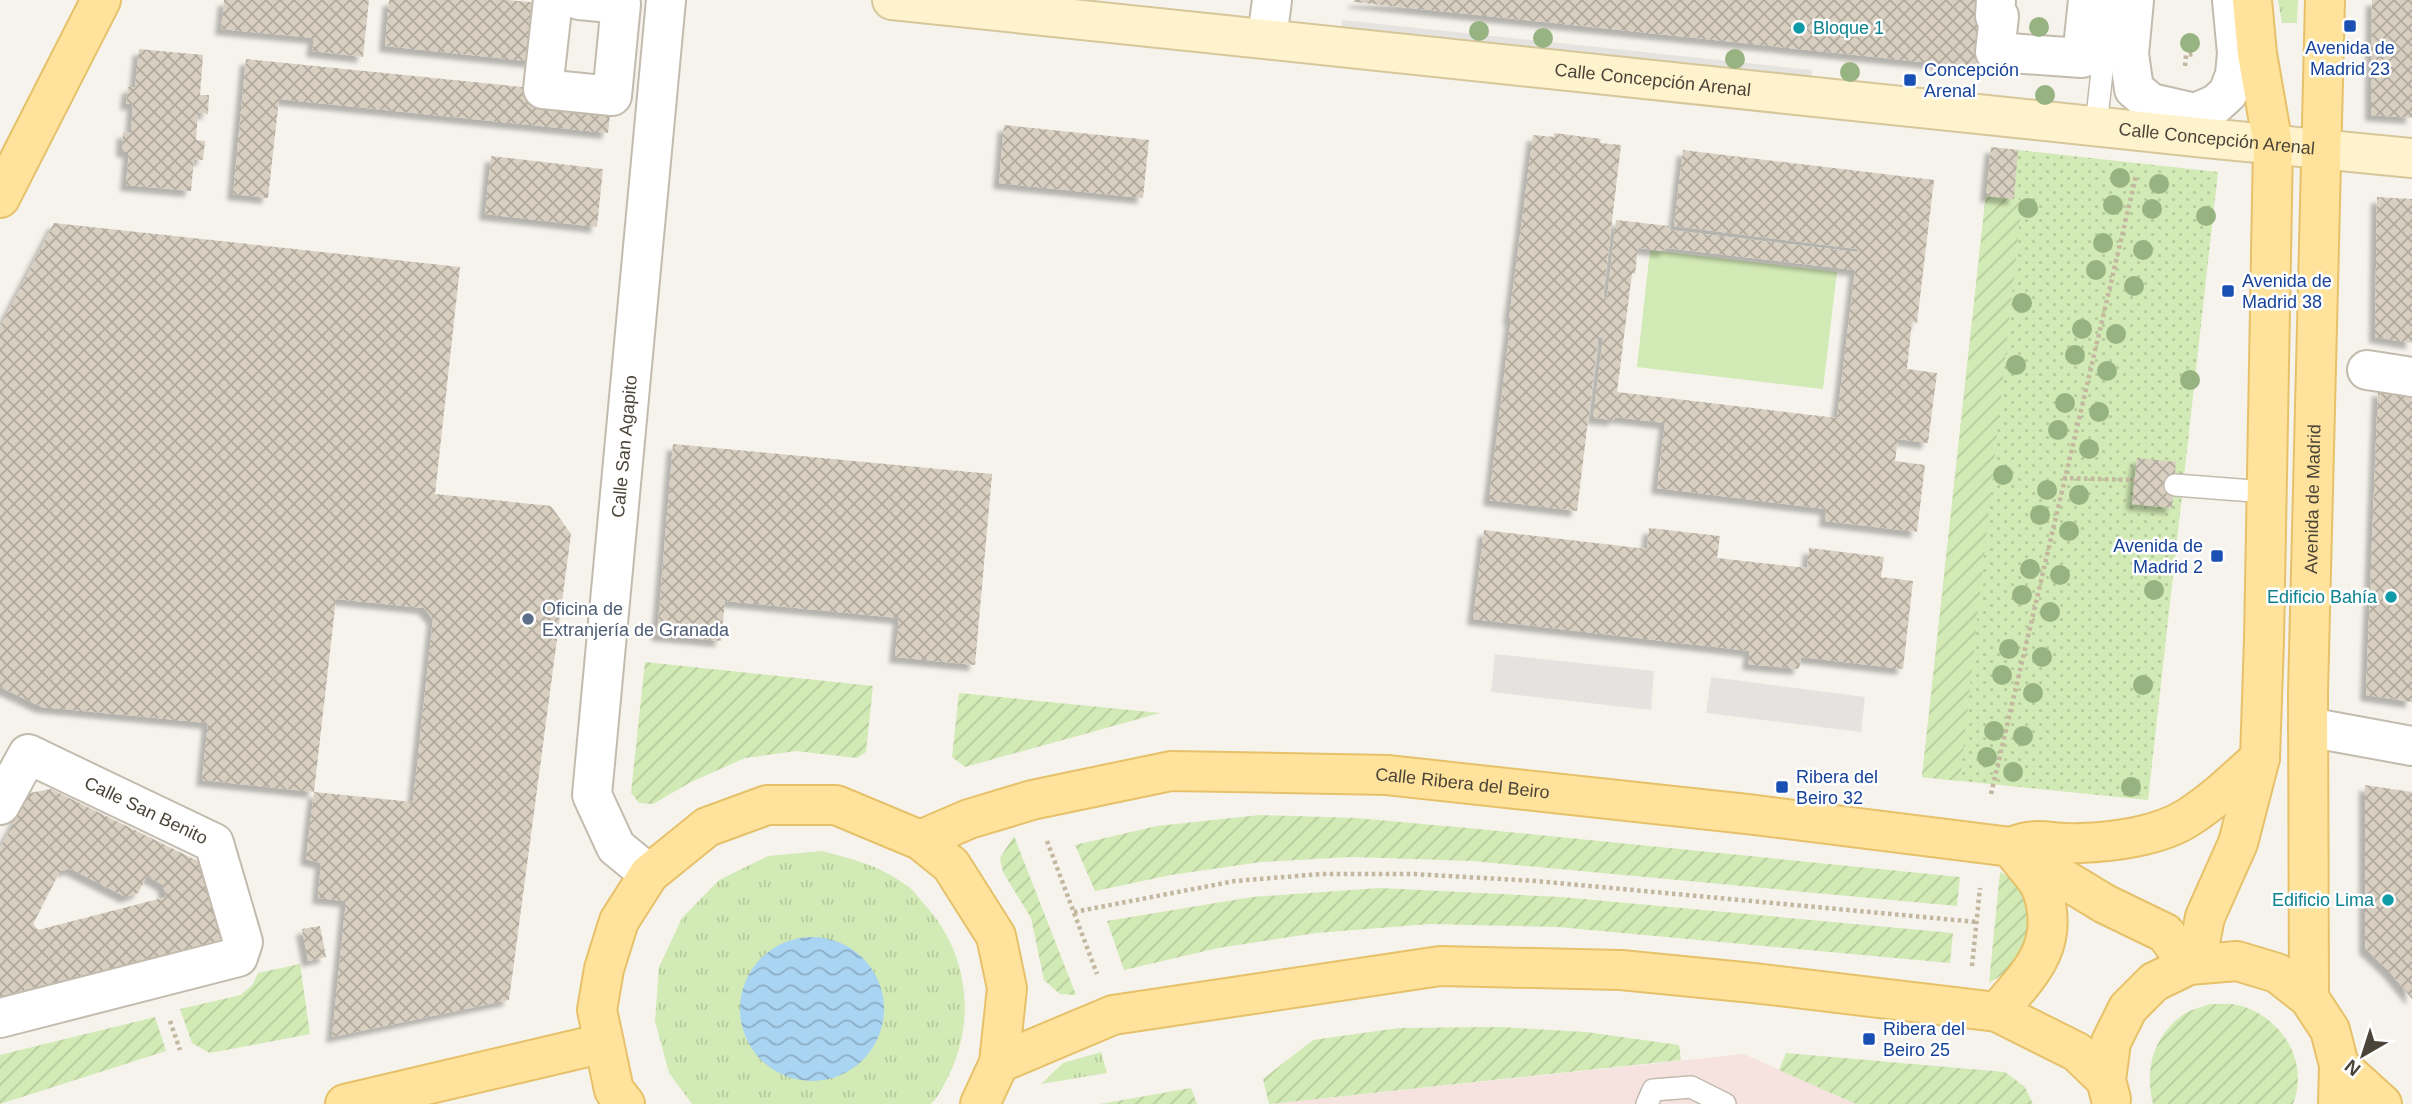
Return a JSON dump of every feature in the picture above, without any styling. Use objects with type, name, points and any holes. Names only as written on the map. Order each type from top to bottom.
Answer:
[{"type":"main road","points":[[0,198],[101,0]]},
{"type":"main road","points":[[2192,964],[2206,917],[2238,843],[2260,758],[2273,145],[2257,54],[2252,0]]},
{"type":"main road","name":"Avenida de Madrid","points":[[2309,999],[2308,727],[2325,0]]},
{"type":"main road","points":[[1997,1012],[2027,978],[2042,955],[2049,928],[2042,889],[2011,847],[2028,840],[2078,844],[2137,837],[2186,818],[2223,792],[2260,758]]},
{"type":"main road","name":"Calle Ribera del Beiro","points":[[920,840],[969,819],[1032,800],[1171,771],[1387,775],[1747,814],[2011,847],[2105,904],[2165,933],[2192,964]]},
{"type":"main road","points":[[615,1099],[597,1010],[604,970],[619,921],[649,874],[707,827],[767,805],[835,805],[920,840],[951,865],[996,936],[1007,988],[999,1063],[980,1104]]},
{"type":"main road","points":[[2109,1092],[2111,1042],[2128,1008],[2154,982],[2192,964],[2237,961],[2277,973],[2309,999],[2329,1030],[2339,1065],[2338,1104]]},
{"type":"main road","points":[[999,1063],[1113,1015],[1440,966],[1621,970],[1997,1012],[2077,1052],[2109,1092]]},
{"type":"main road","points":[[345,1104],[403,1098],[604,1043]]},
{"type":"main road","points":[[2339,1065],[2382,1104]]},
{"type":"street","points":[[553,0],[543,89],[612,96],[621,4],[579,0]]},
{"type":"street","name":"Calle San Agapito","points":[[649,874],[616,848],[592,795],[666,0]]},
{"type":"street","name":"Calle Concepción Arenal","points":[[892,0],[2412,158]]},
{"type":"street","points":[[1267,39],[1272,0]]},
{"type":"street","points":[[1996,0],[1995,16],[1999,16],[1995,52],[2082,58],[2088,0]]},
{"type":"street","points":[[2134,0],[2129,54],[2134,89],[2151,103],[2195,113],[2216,104],[2228,93],[2235,75],[2237,53],[2232,0]]},
{"type":"street","points":[[2367,370],[2412,377]]},
{"type":"street","points":[[2308,727],[2412,746]]},
{"type":"street","name":"Calle San Benito","points":[[0,805],[28,754],[214,843],[243,942],[238,957],[0,1018]]},
{"type":"lane","points":[[2096,126],[2110,0]]},
{"type":"lane","points":[[2175,485],[2266,492]]},
{"type":"lane","points":[[1647,1104],[1653,1090],[1691,1087],[1725,1104]]},
{"type":"path","points":[[1991,794],[2137,168]]},
{"type":"path","points":[[2063,478],[2135,480]]},
{"type":"path","points":[[1045,836],[1100,979]]},
{"type":"path","points":[[1074,912],[1235,881],[1321,874],[1413,874],[1536,881],[1977,922]]},
{"type":"path","points":[[1971,971],[1980,887]]},
{"type":"path","points":[[168,1016],[180,1051]]},
{"type":"shaded area","points":[[1342,20],[1812,70],[1810,86],[1340,36]]},
{"type":"shaded area","points":[[1495,654],[1654,671],[1651,710],[1491,692]]},
{"type":"shaded area","points":[[1711,677],[1865,697],[1861,732],[1706,713]]},
{"type":"shaded area","points":[[1744,1054],[1856,1104],[1269,1104]]},
{"type":"green space","points":[[2278,0],[2298,0],[2297,23],[2282,23]]},
{"type":"green space","points":[[1991,147],[2218,172],[2148,800],[1922,777]]},
{"type":"green space","points":[[1986,196],[2022,200],[1960,781],[1922,777]]},
{"type":"green space","points":[[1650,250],[1837,272],[1823,389],[1637,367]]},
{"type":"green space","points":[[645,662],[873,686],[866,752],[857,758],[796,751],[745,758],[691,782],[653,804],[639,803],[631,793]]},
{"type":"green space","points":[[959,693],[1160,713],[965,767],[952,757]]},
{"type":"green space","points":[[1260,815],[1356,818],[1960,877],[1957,906],[1472,861],[1352,857],[1261,862],[1171,875],[1095,891],[1075,845],[1157,826]]},
{"type":"green space","points":[[1014,836],[1076,995],[1060,994],[1044,980],[1031,918],[1003,872],[1000,858]]},
{"type":"green space","points":[[822,851],[875,868],[909,887],[939,923],[950,943],[959,964],[965,1010],[957,1055],[939,1095],[931,1104],[692,1104],[669,1073],[655,1021],[659,967],[682,918],[719,880],[768,856]]},
{"type":"green space","points":[[2000,872],[2010,877],[2023,892],[2029,909],[2030,928],[2027,946],[2020,959],[2008,971],[1989,983]]},
{"type":"green space","points":[[1380,888],[1561,897],[1953,933],[1950,963],[1558,927],[1430,924],[1316,933],[1218,948],[1124,970],[1107,921],[1252,897]]},
{"type":"green space","points":[[300,964],[310,1034],[210,1053],[192,1043],[180,1009],[241,995],[253,984],[258,973]]},
{"type":"green space","points":[[2211,1004],[2235,1004],[2267,1019],[2279,1030],[2288,1042],[2298,1072],[2293,1104],[2153,1104],[2151,1066],[2159,1042],[2165,1032],[2184,1014]]},
{"type":"green space","points":[[155,1017],[166,1051],[0,1104],[0,1055]]},
{"type":"green space","points":[[1500,1027],[1586,1032],[1679,1045],[1681,1060],[1269,1104],[1263,1079],[1313,1040],[1399,1028]]},
{"type":"green space","points":[[1101,1052],[1107,1073],[1041,1084],[1063,1063]]},
{"type":"green space","points":[[1786,1053],[2005,1072],[2025,1087],[2033,1104],[1856,1104],[1779,1070]]},
{"type":"green space","points":[[1191,1088],[1197,1104],[1100,1104]]},
{"type":"water","points":[[812,937],[840,942],[863,958],[879,981],[884,1009],[879,1037],[863,1060],[840,1076],[812,1081],[784,1076],[761,1060],[745,1037],[740,1009],[745,981],[761,958],[784,942]]},
{"type":"building","points":[[224,0],[369,0],[363,57],[312,51],[314,38],[221,29]]},
{"type":"building","points":[[389,0],[507,0],[552,4],[546,63],[385,46]]},
{"type":"building","name":"Bloque 1","points":[[1354,0],[1996,0],[1989,69]]},
{"type":"building","points":[[2372,0],[2412,0],[2412,118],[2371,115]]},
{"type":"building","points":[[139,49],[203,55],[200,95],[209,95],[208,114],[198,112],[196,140],[205,141],[203,160],[194,159],[191,191],[126,185],[129,152],[122,151],[123,132],[131,133],[133,104],[126,104],[128,87],[135,87]]},
{"type":"building","points":[[246,59],[612,96],[608,133],[279,99],[268,198],[233,194]]},
{"type":"building","points":[[1004,125],[1149,140],[1143,198],[999,183]]},
{"type":"building","points":[[1554,133],[1601,139],[1600,143],[1621,145],[1603,297],[1607,298],[1616,220],[1669,226],[1668,230],[1857,252],[1857,249],[1674,226],[1683,150],[1934,180],[1917,323],[1912,322],[1907,369],[1937,373],[1928,443],[1898,439],[1895,461],[1925,465],[1917,532],[1825,521],[1826,509],[1657,488],[1665,423],[1615,417],[1614,420],[1593,418],[1603,338],[1598,338],[1577,511],[1489,500],[1533,135],[1554,137]],"holes":[[[1638,248],[1665,251],[1666,248],[1855,270],[1837,418],[1617,392],[1632,273],[1635,274]]]},
{"type":"building","points":[[1991,147],[2018,150],[2014,199],[1986,196]]},
{"type":"building","points":[[491,156],[603,169],[597,227],[485,214]]},
{"type":"building","points":[[2377,197],[2412,199],[2412,343],[2375,337]]},
{"type":"building","points":[[54,223],[460,267],[435,494],[551,506],[571,534],[509,1000],[332,1037],[346,901],[318,898],[321,863],[306,859],[314,792],[202,780],[208,723],[42,707],[0,687],[0,327]],"holes":[[[336,599],[424,608],[433,619],[413,802],[314,792]]]},
{"type":"building","name":"Edificio Bahía","points":[[2378,390],[2412,396],[2412,702],[2366,695]]},
{"type":"building","points":[[673,444],[992,474],[975,665],[895,657],[899,618],[725,601],[721,641],[657,635]]},
{"type":"building","points":[[2137,458],[2176,462],[2172,508],[2132,504]]},
{"type":"building","points":[[1649,528],[1720,536],[1717,558],[1807,568],[1809,548],[1884,557],[1881,577],[1913,581],[1903,669],[1801,657],[1799,669],[1748,664],[1750,651],[1473,619],[1484,530],[1647,549]]},
{"type":"building","name":"Edificio Lima","points":[[2365,785],[2412,792],[2412,999],[2365,948]]},
{"type":"building","points":[[51,789],[202,863],[223,947],[4,1003],[0,998],[0,848],[30,793]],"holes":[[[71,869],[126,897],[138,893],[147,876],[163,885],[166,897],[38,930],[33,924],[60,871]]]},
{"type":"building","points":[[320,926],[326,957],[308,961],[302,929]]},
{"type":"place","name":"Avenida de Madrid 23","points":[[2350,26]]},
{"type":"place","name":"Bloque 1","points":[[1799,28]]},
{"type":"place","name":"Concepción Arenal","points":[[1910,80]]},
{"type":"place","name":"Avenida de Madrid 38","points":[[2228,291]]},
{"type":"place","name":"Avenida de Madrid 2","points":[[2217,556]]},
{"type":"place","name":"Edificio Bahía","points":[[2391,597]]},
{"type":"place","name":"Oficina de Extranjería de Granada","points":[[528,619]]},
{"type":"place","name":"Ribera del Beiro 32","points":[[1782,787]]},
{"type":"place","name":"Edificio Lima","points":[[2388,900]]},
{"type":"place","name":"Ribera del Beiro 25","points":[[1869,1039]]}]
